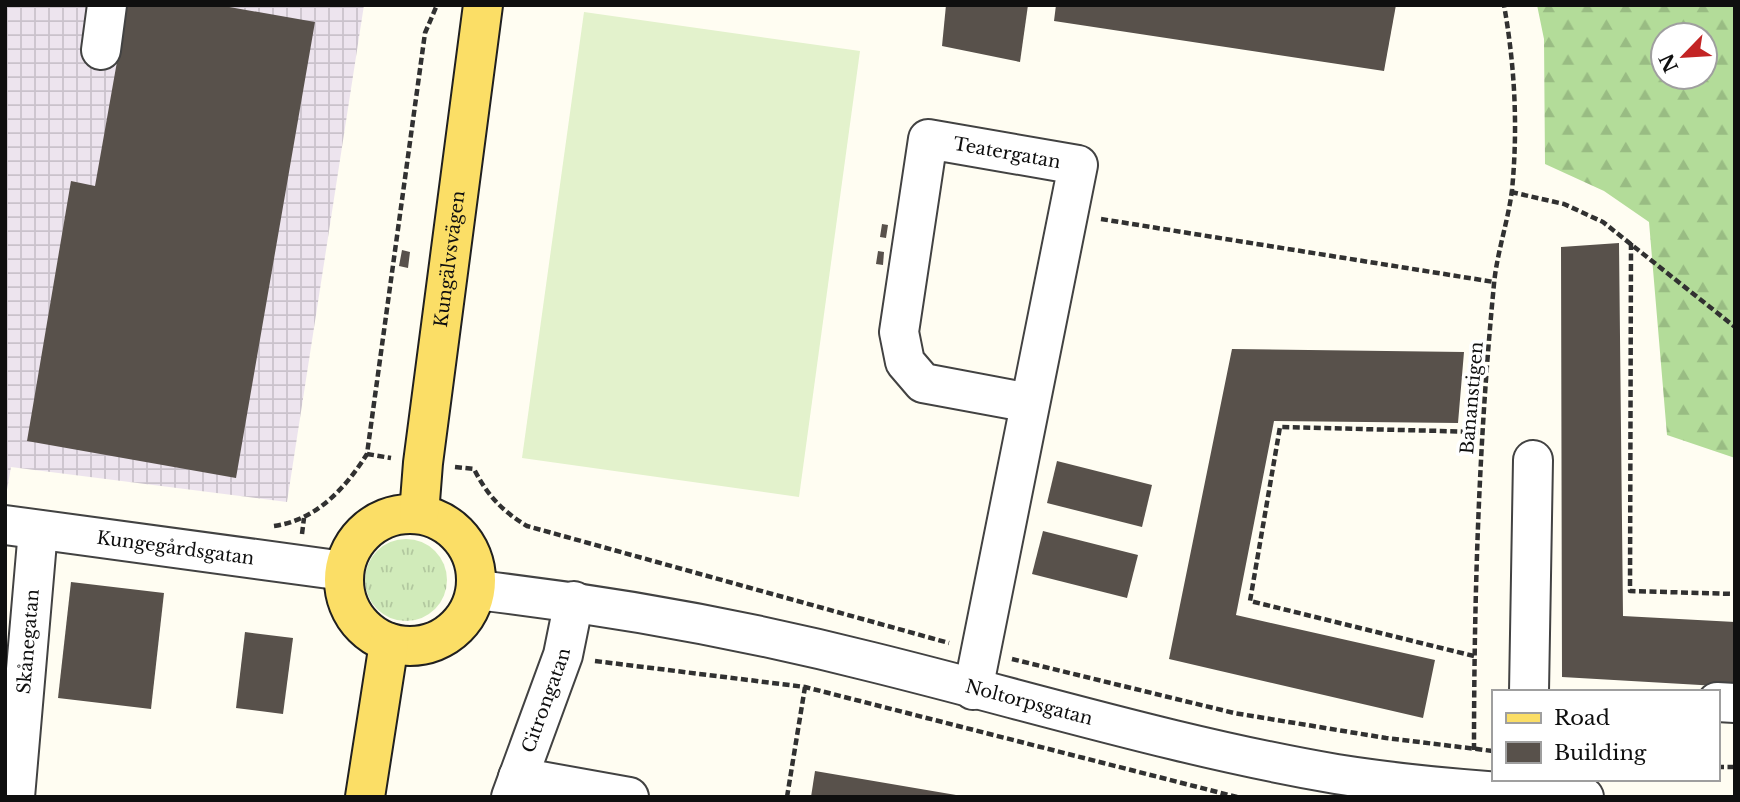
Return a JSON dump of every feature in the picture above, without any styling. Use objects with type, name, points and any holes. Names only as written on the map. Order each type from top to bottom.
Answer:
[{"type":"main road","name":"Kungälvsvägen","points":[[419,514],[423,463],[484,5]]},
{"type":"main road","points":[[419,514],[449,525],[463,540],[476,569],[476,590],[466,617],[445,637],[418,646],[389,643],[363,627],[351,610],[345,591],[344,571],[354,544],[366,530],[391,516],[419,514]]},
{"type":"main road","points":[[365,797],[389,643]]},
{"type":"street","points":[[100,50],[107,5]]},
{"type":"street","name":"Teatergatan","points":[[973,690],[1079,165],[928,139],[899,332],[905,362],[923,383],[1030,403]]},
{"type":"street","points":[[1529,690],[1533,460]]},
{"type":"street","name":"Kungegårdsgatan","points":[[22,527],[261,557],[344,571]]},
{"type":"street","name":"Skånegatan","points":[[15,797],[22,527]]},
{"type":"street","name":"Noltorpsgatan","points":[[476,590],[573,601],[693,622],[872,662],[973,690],[1271,761],[1336,774],[1475,791],[1584,797]]},
{"type":"street","name":"Citrongatan","points":[[514,787],[563,655],[573,601]]},
{"type":"street","points":[[514,787],[629,797]]},
{"type":"path","points":[[270,527],[304,518],[321,508],[356,472],[367,454],[425,33],[437,5]]},
{"type":"path","name":"Bananstigen","points":[[1475,791],[1474,656],[1482,432],[1494,282],[1511,192],[1515,140],[1514,63],[1504,5]]},
{"type":"path","points":[[1511,192],[1564,204],[1603,222],[1735,327]]},
{"type":"path","points":[[1069,214],[1494,282]]},
{"type":"path","points":[[1631,243],[1630,591],[1735,594]]},
{"type":"path","points":[[1474,656],[1250,601],[1280,427],[1482,432]]},
{"type":"path","points":[[367,454],[474,469],[486,493],[507,514],[527,526],[981,652],[1234,713],[1492,751]]},
{"type":"path","points":[[563,655],[805,687],[1237,797]]},
{"type":"path","points":[[787,797],[805,687]]},
{"type":"shaded area","points":[[5,5],[364,5],[287,502],[11,467],[5,501]]},
{"type":"green space","points":[[1537,5],[1735,5],[1735,458],[1667,435],[1649,222],[1604,191],[1545,164],[1544,39]]},
{"type":"green space","points":[[584,12],[860,51],[799,497],[522,458]]},
{"type":"green space","points":[[406,539],[422,542],[435,551],[444,564],[447,580],[444,596],[435,609],[422,618],[406,621],[390,618],[377,609],[368,596],[365,580],[368,564],[377,551],[390,542]]},
{"type":"building","points":[[127,5],[218,5],[315,22],[236,478],[27,441],[71,181],[95,186]]},
{"type":"building","points":[[946,5],[1028,5],[1020,62],[942,46]]},
{"type":"building","points":[[1056,5],[1396,5],[1384,71],[1054,21]]},
{"type":"building","points":[[882,224],[888,225],[886,238],[880,237]]},
{"type":"building","points":[[1619,243],[1623,616],[1735,622],[1735,687],[1562,677],[1561,247]]},
{"type":"building","points":[[402,250],[410,252],[408,268],[399,266]]},
{"type":"building","points":[[878,251],[884,252],[883,265],[876,264]]},
{"type":"building","points":[[1232,349],[1464,352],[1458,423],[1274,421],[1236,615],[1435,660],[1423,718],[1169,659]]},
{"type":"building","points":[[1057,461],[1152,485],[1142,527],[1047,503]]},
{"type":"building","points":[[1043,531],[1138,555],[1127,598],[1032,574]]},
{"type":"building","points":[[71,582],[164,593],[151,709],[58,698]]},
{"type":"building","points":[[245,632],[293,638],[283,714],[236,708]]},
{"type":"building","points":[[815,771],[956,795],[956,797],[811,797]]}]
